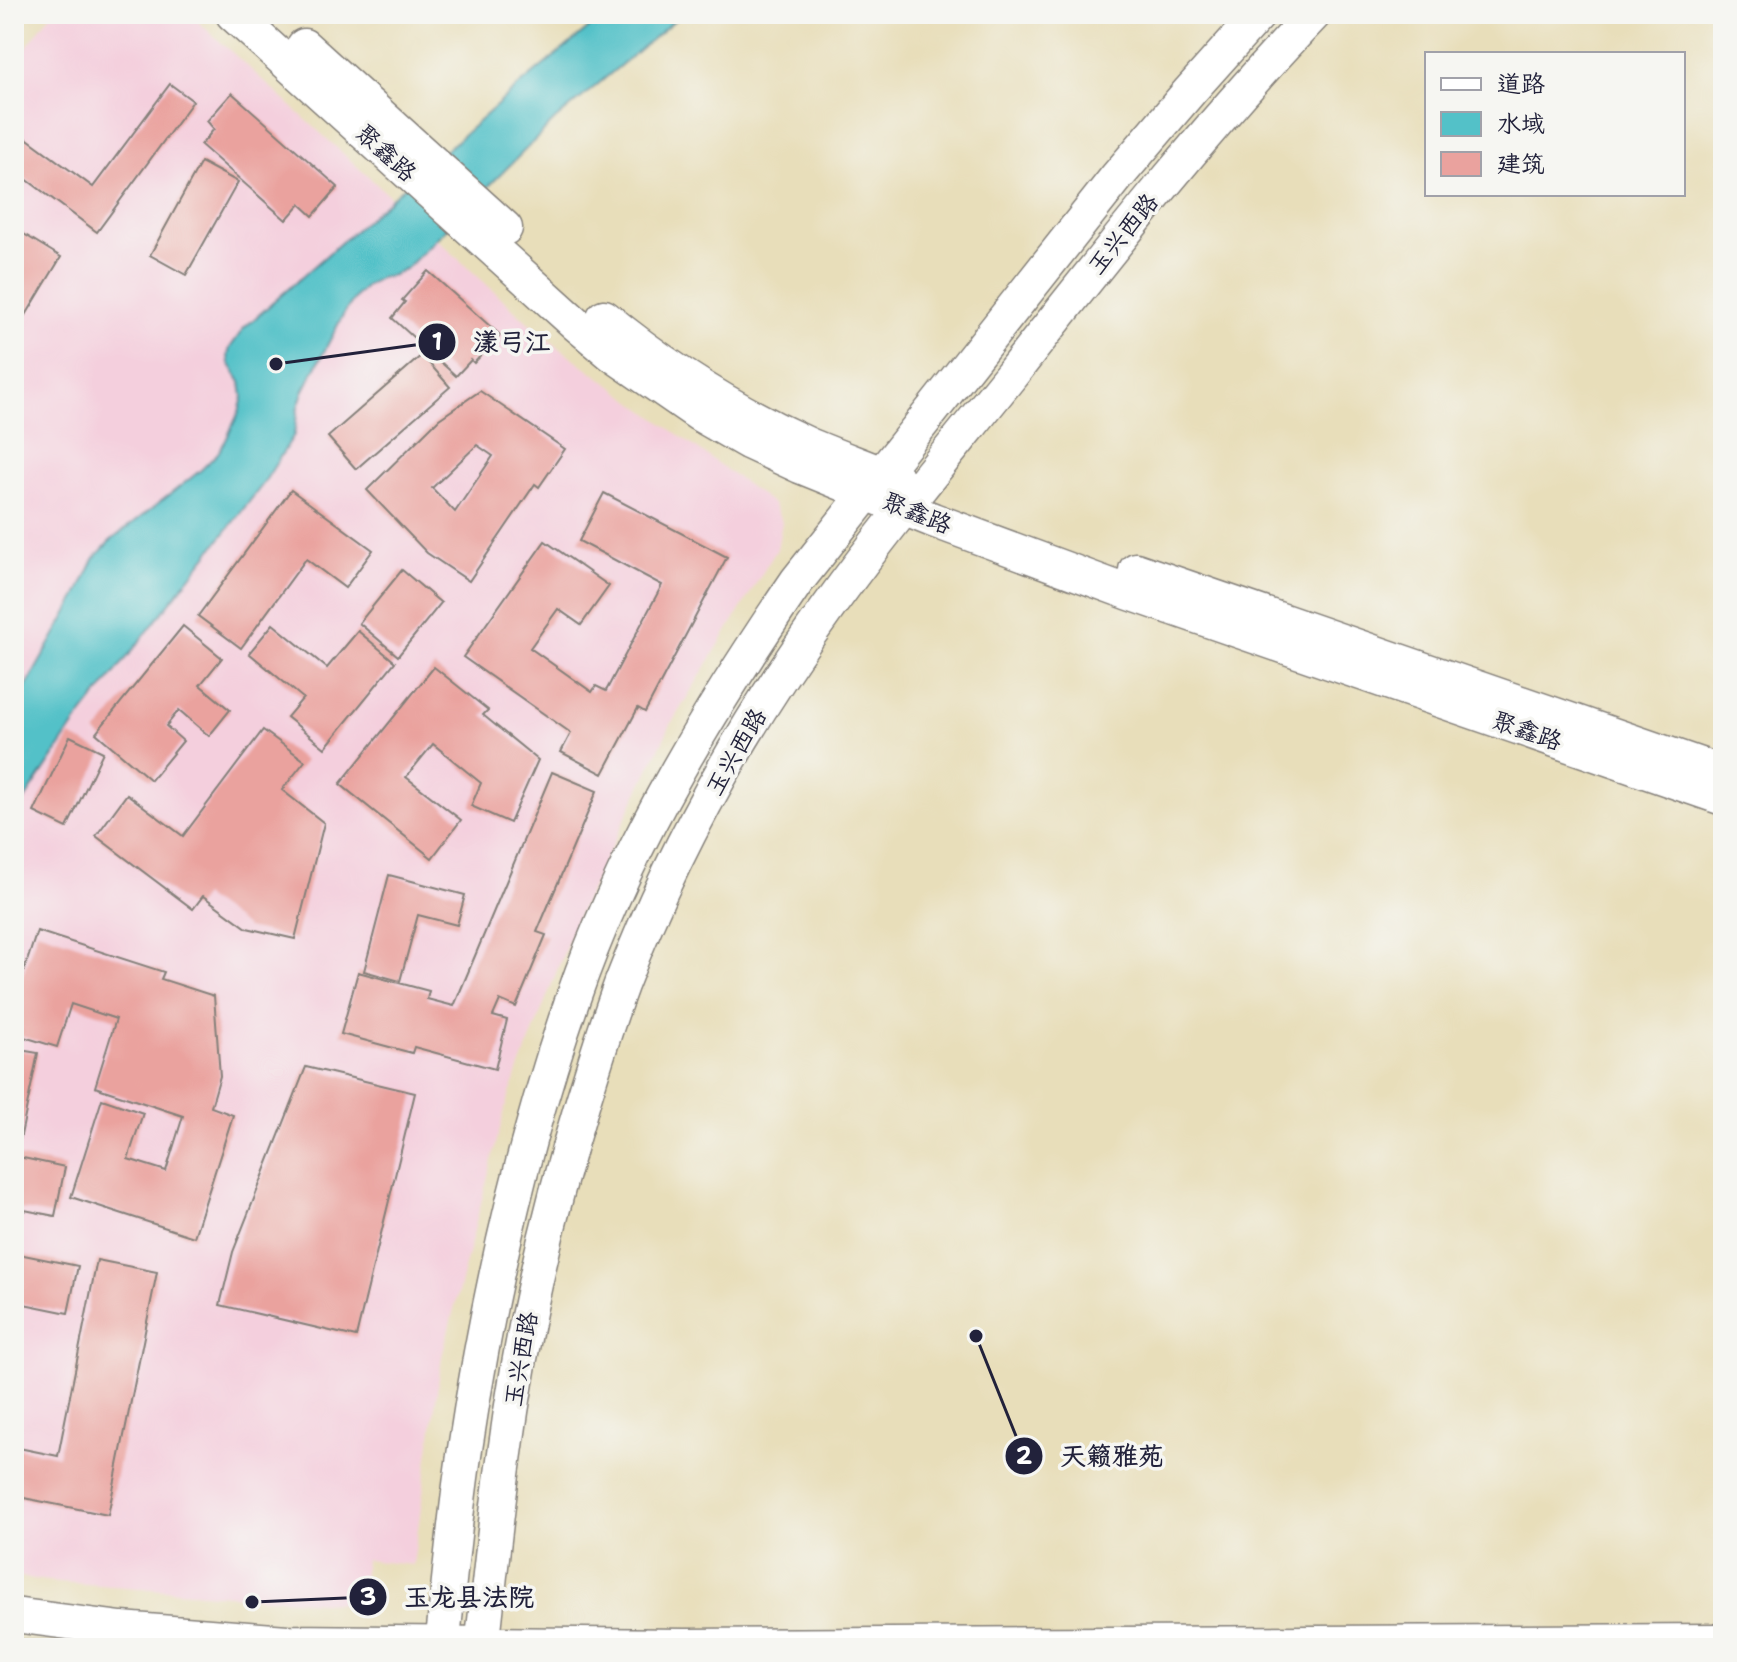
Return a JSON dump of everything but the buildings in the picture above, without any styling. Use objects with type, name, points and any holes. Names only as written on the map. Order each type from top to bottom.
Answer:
[{"type":"main road","name":"聚鑫路","points":[[233,14],[405,153]]},
{"type":"main road","name":"聚鑫路","points":[[268,14],[405,153],[471,214],[575,323],[651,382],[748,442],[800,466],[873,483],[1130,593],[1723,798]]},
{"type":"main road","name":"玉兴西路","points":[[442,1646],[477,1368],[534,1124],[583,972],[644,835],[715,705],[797,581],[1116,178],[1259,14]]},
{"type":"main road","name":"玉兴西路","points":[[482,1646],[504,1458],[533,1293],[552,1211],[572,1135],[621,986],[648,919],[680,853],[750,726],[830,605],[1147,204],[1314,14]]},
{"type":"main road","name":"聚鑫路","points":[[912,499],[1138,571],[1723,773]]},
{"type":"main road","points":[[14,1615],[130,1630],[273,1642],[442,1646],[1723,1641]]},
{"type":"shaded area","points":[[51,14],[190,14],[542,335],[773,504],[782,522],[777,549],[671,724],[577,918],[507,1101],[442,1356],[413,1565],[365,1560],[361,1605],[14,1576],[14,64]]},
{"type":"green space","points":[[14,1641],[77,1648],[14,1648]]},
{"type":"water","points":[[606,14],[682,14],[555,120],[407,268],[379,278],[356,296],[303,392],[294,435],[263,484],[75,724],[14,816],[14,708],[78,594],[94,559],[109,542],[201,470],[226,440],[243,397],[241,382],[229,363],[228,355],[244,328],[521,84]]},
{"type":"place","name":"漾弓江","points":[[276,364]]},
{"type":"place","name":"天籁雅苑","points":[[976,1336]]},
{"type":"place","name":"玉龙县法院","points":[[252,1602]]}]
